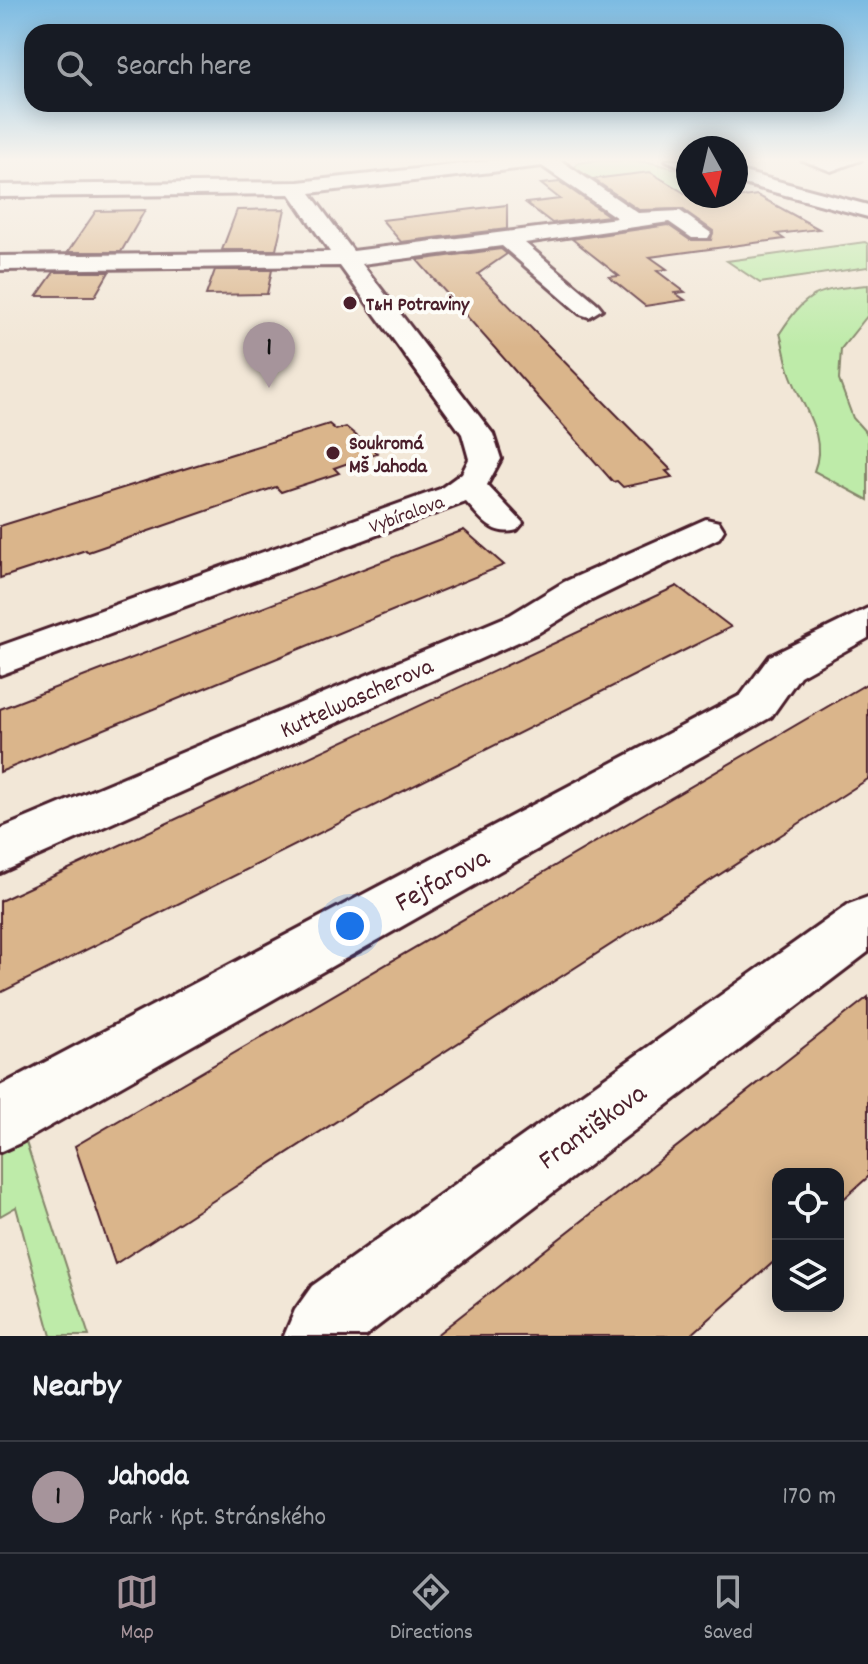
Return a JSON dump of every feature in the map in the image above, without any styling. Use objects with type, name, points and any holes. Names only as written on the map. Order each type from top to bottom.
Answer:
[{"type":"street","name":"Vybíralova","points":[[0,661],[452,496],[469,486],[485,459],[477,434],[320,222]]},
{"type":"street","points":[[0,263],[347,259],[634,222]]},
{"type":"street","points":[[684,222],[700,233]]},
{"type":"street","points":[[506,238],[589,309]]},
{"type":"street","points":[[469,486],[505,523]]},
{"type":"street","name":"Kuttelwascherova","points":[[0,852],[524,624],[578,591],[706,530]]},
{"type":"street","name":"Fejfarova","points":[[0,1120],[756,706],[785,666],[868,621]]},
{"type":"street","name":"Františkova","points":[[321,1336],[338,1312],[868,921]]},
{"type":"green space","points":[[868,244],[868,267],[760,283],[727,261]]},
{"type":"green space","points":[[868,285],[868,315],[841,349],[839,380],[853,418],[868,435],[868,500],[814,471],[818,458],[816,434],[791,376],[780,333],[799,308],[816,295]]},
{"type":"green space","points":[[19,1135],[26,1142],[89,1336],[51,1336],[16,1207],[0,1216],[0,1146]]},
{"type":"building","points":[[88,222],[138,222],[121,252],[68,252]]},
{"type":"building","points":[[232,222],[282,222],[276,250],[222,250]]},
{"type":"building","points":[[384,222],[507,222],[507,229],[401,242]]},
{"type":"building","points":[[701,222],[807,222],[819,229],[777,234],[784,239],[650,257],[667,269],[657,271],[685,292],[675,293],[685,300],[645,306],[609,277],[619,276],[572,239],[668,225],[690,240],[711,240],[713,231]]},
{"type":"building","points":[[501,249],[507,254],[478,274],[671,470],[666,471],[672,477],[623,487],[617,481],[613,482],[417,260]]},
{"type":"building","points":[[215,270],[272,270],[267,294],[206,295]]},
{"type":"building","points":[[54,272],[109,272],[95,296],[37,296]]},
{"type":"building","points":[[329,424],[336,430],[346,427],[377,453],[334,468],[339,473],[281,492],[276,487],[88,552],[86,550],[0,578],[0,526]]},
{"type":"building","points":[[464,530],[504,565],[0,772],[0,709]]},
{"type":"building","points":[[677,586],[731,627],[0,993],[0,901]]},
{"type":"building","points":[[868,683],[868,779],[115,1264],[75,1146]]},
{"type":"building","points":[[868,997],[868,1177],[844,1199],[844,1168],[772,1168],[772,1263],[690,1336],[435,1336]]},
{"type":"place","name":"T&H Potraviny","points":[[350,303]]},
{"type":"place","name":"Jahoda","points":[[269,388]]},
{"type":"place","name":"Soukromá MŠ Jahoda","points":[[333,453]]}]
